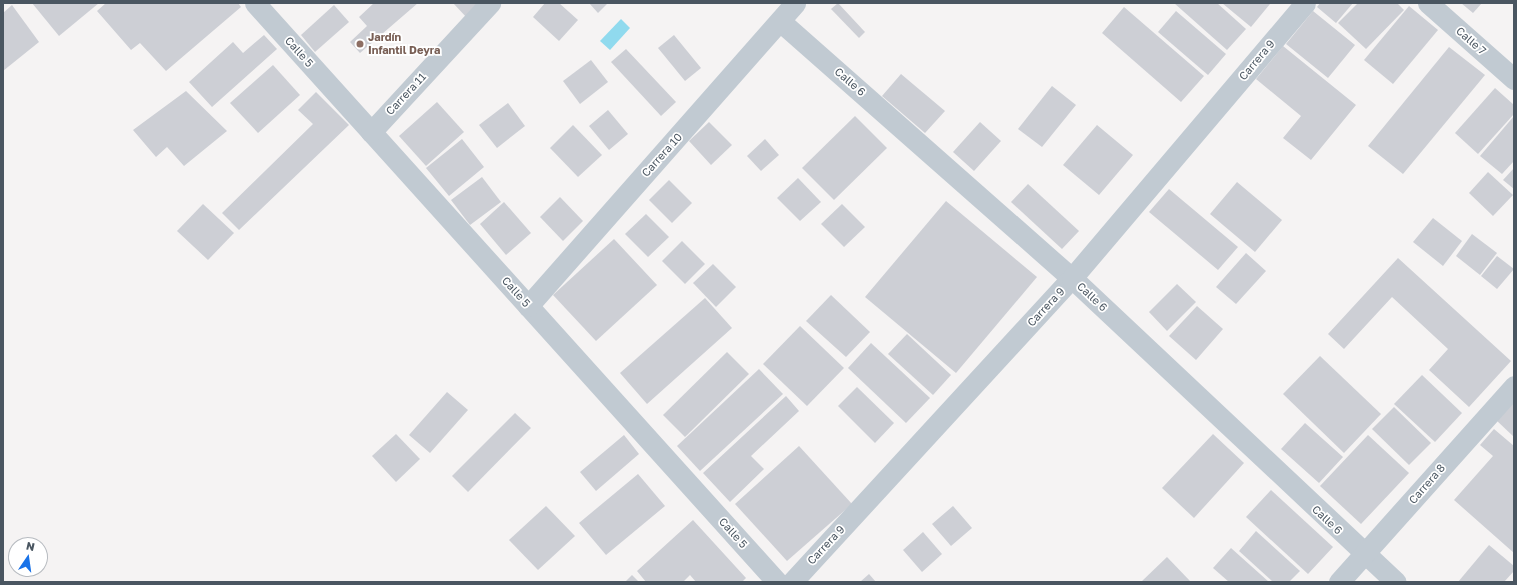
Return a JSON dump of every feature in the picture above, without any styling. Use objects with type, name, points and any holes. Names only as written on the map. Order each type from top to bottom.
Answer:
[{"type":"street","name":"Calle 5","points":[[255,3],[776,582]]},
{"type":"street","name":"Carrera 11","points":[[371,132],[490,3]]},
{"type":"street","name":"Carrera 10","points":[[528,306],[795,3]]},
{"type":"street","name":"Carrera 9","points":[[792,582],[1072,278],[1305,3]]},
{"type":"street","name":"Calle 7","points":[[1428,3],[1514,79]]},
{"type":"street","name":"Calle 6","points":[[780,21],[1072,278],[1364,556],[1396,582]]},
{"type":"street","name":"Carrera 8","points":[[1339,582],[1364,556],[1514,386]]},
{"type":"water","points":[[621,19],[630,28],[610,50],[600,41]]},
{"type":"building","points":[[32,3],[99,3],[59,36]]},
{"type":"building","points":[[106,3],[238,3],[241,7],[166,71],[140,43],[131,50],[97,11]]},
{"type":"building","points":[[374,3],[418,3],[360,53],[350,42],[367,26],[359,17]]},
{"type":"building","points":[[453,3],[485,3],[468,19]]},
{"type":"building","points":[[545,3],[559,3],[578,20],[559,41],[533,17]]},
{"type":"building","points":[[589,3],[608,3],[598,13]]},
{"type":"building","points":[[838,3],[865,32],[859,38],[831,9]]},
{"type":"building","points":[[1174,3],[1217,3],[1246,29],[1227,50]]},
{"type":"building","points":[[1222,3],[1269,3],[1270,4],[1251,27]]},
{"type":"building","points":[[1320,3],[1353,3],[1336,23],[1317,7]]},
{"type":"building","points":[[1358,3],[1397,3],[1404,10],[1366,49],[1338,23]]},
{"type":"building","points":[[1461,3],[1482,3],[1473,13]]},
{"type":"building","points":[[12,5],[39,42],[3,71],[3,13]]},
{"type":"building","points":[[334,5],[349,22],[315,52],[301,35]]},
{"type":"building","points":[[1409,6],[1438,30],[1393,84],[1364,60]]},
{"type":"building","points":[[1124,7],[1204,76],[1181,102],[1102,33]]},
{"type":"building","points":[[1176,11],[1226,54],[1208,75],[1158,32]]},
{"type":"building","points":[[1313,11],[1355,45],[1328,78],[1286,44]]},
{"type":"building","points":[[264,35],[277,49],[212,107],[189,82],[233,42],[243,53]]},
{"type":"building","points":[[674,35],[701,68],[685,81],[658,48]]},
{"type":"building","points":[[1283,46],[1356,105],[1311,160],[1283,138],[1301,116],[1256,79]]},
{"type":"building","points":[[1449,47],[1485,75],[1403,174],[1368,146]]},
{"type":"building","points":[[626,49],[676,102],[661,116],[611,62]]},
{"type":"building","points":[[591,60],[608,82],[580,104],[563,81]]},
{"type":"building","points":[[273,65],[300,95],[258,133],[230,103]]},
{"type":"building","points":[[901,74],[945,111],[925,133],[882,96]]},
{"type":"building","points":[[1052,86],[1076,105],[1042,147],[1018,129]]},
{"type":"building","points":[[1495,88],[1514,105],[1514,114],[1478,154],[1455,133]]},
{"type":"building","points":[[186,91],[227,131],[184,166],[167,147],[156,157],[133,130]]},
{"type":"building","points":[[316,92],[349,125],[239,230],[222,213],[313,124],[298,110]]},
{"type":"building","points":[[437,102],[464,132],[426,166],[399,136]]},
{"type":"building","points":[[508,103],[525,126],[497,148],[479,125]]},
{"type":"building","points":[[608,110],[628,134],[609,150],[589,126]]},
{"type":"building","points":[[855,116],[887,148],[834,200],[802,168]]},
{"type":"building","points":[[1514,116],[1514,161],[1502,174],[1480,156]]},
{"type":"building","points":[[709,122],[732,145],[711,165],[689,141]]},
{"type":"building","points":[[980,122],[1001,141],[974,171],[953,152]]},
{"type":"building","points":[[573,125],[602,155],[578,177],[550,148]]},
{"type":"building","points":[[1097,125],[1133,155],[1099,195],[1063,165]]},
{"type":"building","points":[[462,139],[484,167],[449,196],[426,168]]},
{"type":"building","points":[[765,139],[779,155],[761,171],[747,156]]},
{"type":"building","points":[[1514,168],[1514,189],[1503,180]]},
{"type":"building","points":[[1488,172],[1513,195],[1493,216],[1469,193]]},
{"type":"building","points":[[482,177],[501,202],[470,225],[451,200]]},
{"type":"building","points":[[798,178],[821,202],[800,221],[777,198]]},
{"type":"building","points":[[669,180],[692,203],[672,223],[649,200]]},
{"type":"building","points":[[1237,182],[1282,220],[1255,252],[1210,214]]},
{"type":"building","points":[[1028,184],[1079,231],[1062,249],[1011,202]]},
{"type":"building","points":[[1169,189],[1238,247],[1218,270],[1149,212]]},
{"type":"building","points":[[560,197],[583,221],[563,241],[540,217]]},
{"type":"building","points":[[946,201],[1037,277],[956,373],[865,297]]},
{"type":"building","points":[[504,202],[531,233],[506,255],[480,224]]},
{"type":"building","points":[[203,204],[234,233],[208,260],[177,231]]},
{"type":"building","points":[[842,204],[865,227],[844,247],[821,224]]},
{"type":"building","points":[[646,214],[669,237],[648,257],[625,234]]},
{"type":"building","points":[[1433,218],[1462,241],[1443,266],[1413,242]]},
{"type":"building","points":[[1472,234],[1497,253],[1480,275],[1456,256]]},
{"type":"building","points":[[614,239],[657,285],[596,341],[553,295]]},
{"type":"building","points":[[682,241],[705,264],[685,284],[662,261]]},
{"type":"building","points":[[1246,253],[1266,271],[1236,304],[1216,287]]},
{"type":"building","points":[[1497,256],[1514,269],[1497,289],[1481,276]]},
{"type":"building","points":[[1398,258],[1511,361],[1469,407],[1429,370],[1448,349],[1392,297],[1344,349],[1328,334]]},
{"type":"building","points":[[713,264],[736,287],[716,307],[693,283]]},
{"type":"building","points":[[1177,284],[1196,302],[1167,331],[1149,312]]},
{"type":"building","points":[[831,295],[870,332],[846,357],[806,321]]},
{"type":"building","points":[[705,298],[732,328],[647,404],[620,373]]},
{"type":"building","points":[[1197,306],[1223,329],[1196,360],[1169,336]]},
{"type":"building","points":[[800,326],[844,368],[807,406],[763,364]]},
{"type":"building","points":[[907,334],[951,375],[933,395],[888,354]]},
{"type":"building","points":[[871,343],[930,398],[906,423],[848,368]]},
{"type":"building","points":[[727,352],[749,374],[685,437],[663,415]]},
{"type":"building","points":[[1320,356],[1381,414],[1344,453],[1283,394]]},
{"type":"building","points":[[759,369],[783,394],[700,471],[677,446]]},
{"type":"building","points":[[1422,375],[1462,413],[1435,442],[1394,404]]},
{"type":"building","points":[[857,387],[894,423],[875,443],[838,406]]},
{"type":"building","points":[[447,392],[468,410],[430,453],[409,435]]},
{"type":"building","points":[[786,396],[799,411],[751,456],[764,469],[730,502],[703,473]]},
{"type":"building","points":[[1514,401],[1514,437],[1496,420]]},
{"type":"building","points":[[1394,407],[1431,443],[1409,465],[1372,429]]},
{"type":"building","points":[[515,413],[531,428],[468,492],[452,476]]},
{"type":"building","points":[[1305,423],[1343,457],[1319,483],[1281,449]]},
{"type":"building","points":[[1494,429],[1514,446],[1514,553],[1454,500],[1493,456],[1480,445]]},
{"type":"building","points":[[396,434],[420,459],[396,482],[372,456]]},
{"type":"building","points":[[1213,434],[1244,463],[1194,518],[1162,488]]},
{"type":"building","points":[[624,435],[639,454],[596,491],[580,472]]},
{"type":"building","points":[[1368,435],[1409,473],[1361,524],[1320,486]]},
{"type":"building","points":[[799,446],[852,504],[787,561],[735,504]]},
{"type":"building","points":[[638,474],[665,506],[606,555],[579,523]]},
{"type":"building","points":[[1271,490],[1333,547],[1308,574],[1246,517]]},
{"type":"building","points":[[546,506],[575,536],[538,570],[509,540]]},
{"type":"building","points":[[953,506],[972,528],[951,546],[932,524]]},
{"type":"building","points":[[693,520],[746,578],[742,582],[696,582],[690,575],[683,582],[646,582],[637,571]]},
{"type":"building","points":[[1256,531],[1300,571],[1289,582],[1273,582],[1239,551]]},
{"type":"building","points":[[923,532],[942,554],[922,572],[903,550]]},
{"type":"building","points":[[1489,545],[1514,566],[1514,571],[1504,582],[1458,582]]},
{"type":"building","points":[[1231,548],[1269,582],[1229,582],[1213,568]]},
{"type":"building","points":[[1167,557],[1191,582],[1141,582]]},
{"type":"building","points":[[869,574],[876,582],[860,582]]},
{"type":"building","points":[[632,575],[639,582],[625,582]]},
{"type":"place","name":"Jardín Infantil Deyra","points":[[360,44]]}]
